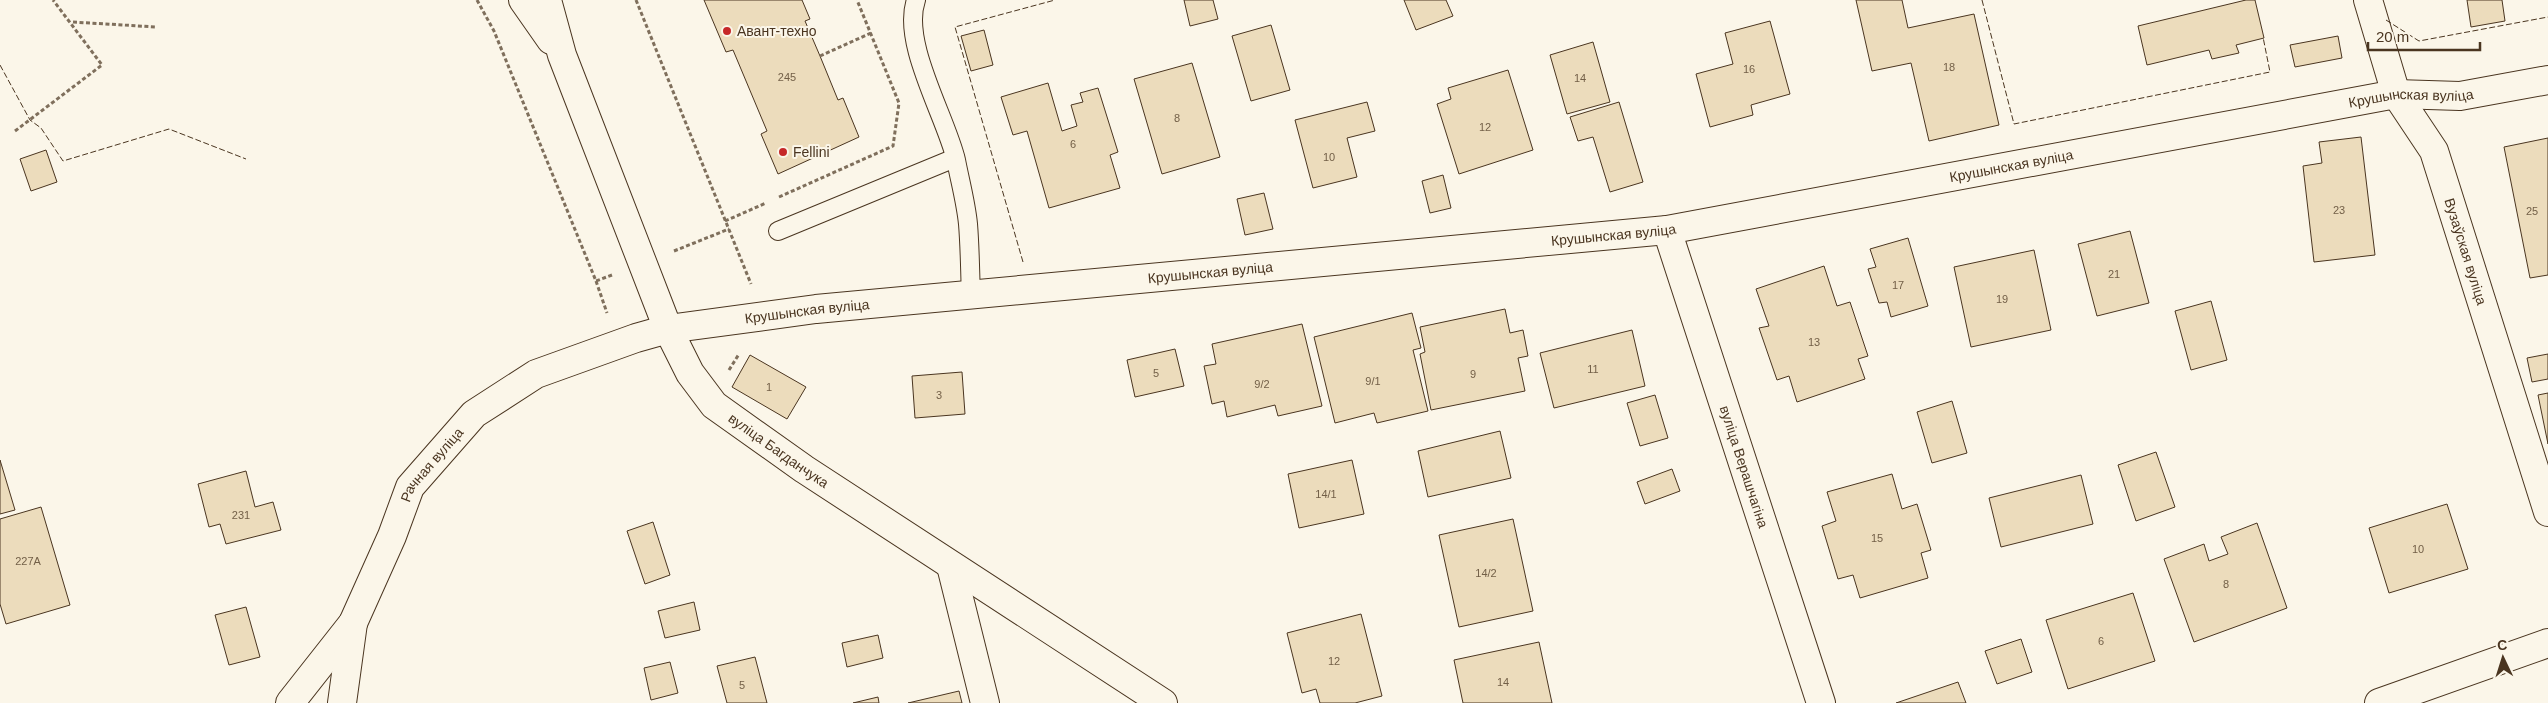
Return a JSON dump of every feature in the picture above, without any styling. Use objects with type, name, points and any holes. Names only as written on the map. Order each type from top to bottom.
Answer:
[{"type":"street","name":"вуліца Багданчука","points":[[524,0],[562,55]]},
{"type":"street","name":"вуліца Багданчука","points":[[547,0],[562,55],[668,329],[690,373],[714,405],[804,469],[1163,703]]},
{"type":"street","name":"Вузаўская вуліца","points":[[2368,0],[2396,94],[2434,151],[2548,512]]},
{"type":"street","name":"Крушынская вуліца","points":[[668,329],[763,315],[1667,230],[2396,94],[2460,96],[2548,80]]},
{"type":"street","name":"вуліца Верашчагіна","points":[[1667,230],[1821,703]]},
{"type":"street","name":"Рачная вуліца","points":[[290,703],[353,623],[392,536],[410,487],[474,414],[536,374],[588,353],[668,329]]},
{"type":"street","points":[[951,566],[985,703]]},
{"type":"street","points":[[342,703],[353,623]]},
{"type":"street","points":[[2379,703],[2548,643]]},
{"type":"lane","points":[[916,0],[912,11],[914,32],[928,84],[955,158],[968,223],[971,296]]},
{"type":"lane","points":[[778,231],[955,158]]},
{"type":"path","points":[[15,131],[102,65],[72,22],[53,0]]},
{"type":"path","points":[[636,0],[763,315]]},
{"type":"path","points":[[726,221],[893,146],[899,104],[857,0]]},
{"type":"path","points":[[72,22],[156,27]]},
{"type":"path","points":[[820,56],[871,33]]},
{"type":"building","points":[[704,0],[802,0],[810,19],[805,21],[838,100],[843,98],[859,137],[778,174],[761,134],[767,131],[733,50],[726,52]]},
{"type":"building","points":[[1184,0],[1213,0],[1218,19],[1190,26]]},
{"type":"building","points":[[1404,0],[1446,0],[1453,16],[1416,30]]},
{"type":"building","points":[[1856,0],[1902,0],[1908,28],[1974,14],[1999,125],[1929,141],[1911,63],[1872,71]]},
{"type":"building","points":[[2246,0],[2255,0],[2264,38],[2236,45],[2239,53],[2212,59],[2209,50],[2147,65],[2138,26]]},
{"type":"building","points":[[2467,0],[2502,0],[2505,21],[2471,27]]},
{"type":"building","points":[[1770,21],[1790,94],[1751,105],[1753,115],[1710,127],[1696,74],[1733,64],[1725,33]]},
{"type":"building","points":[[1271,25],[1290,90],[1251,101],[1232,36]]},
{"type":"building","points":[[984,30],[993,65],[971,71],[961,36]]},
{"type":"building","points":[[2338,36],[2342,58],[2295,67],[2290,45]]},
{"type":"building","points":[[1593,42],[1610,102],[1567,114],[1550,55]]},
{"type":"building","points":[[1192,63],[1220,157],[1162,174],[1134,79]]},
{"type":"building","points":[[1508,70],[1533,150],[1459,174],[1437,104],[1451,99],[1448,88]]},
{"type":"building","points":[[1048,83],[1062,131],[1077,126],[1071,105],[1083,102],[1080,93],[1098,88],[1118,152],[1110,155],[1120,188],[1049,208],[1027,131],[1013,135],[1001,97]]},
{"type":"building","points":[[1367,102],[1375,131],[1347,138],[1357,177],[1313,188],[1295,120]]},
{"type":"building","points":[[1619,102],[1643,182],[1610,192],[1593,137],[1578,141],[1570,117]]},
{"type":"building","points":[[2361,137],[2375,255],[2314,262],[2303,166],[2322,163],[2319,142]]},
{"type":"building","points":[[2548,138],[2548,275],[2530,278],[2504,147]]},
{"type":"building","points":[[46,150],[57,182],[31,191],[20,159]]},
{"type":"building","points":[[1443,175],[1451,208],[1430,213],[1422,181]]},
{"type":"building","points":[[1264,193],[1273,229],[1245,235],[1237,199]]},
{"type":"building","points":[[2130,231],[2149,303],[2097,316],[2078,244]]},
{"type":"building","points":[[1908,238],[1928,306],[1891,317],[1887,302],[1879,303],[1868,269],[1876,267],[1870,249]]},
{"type":"building","points":[[2034,250],[2051,330],[1971,347],[1954,267]]},
{"type":"building","points":[[1824,266],[1837,306],[1850,302],[1868,356],[1858,359],[1865,379],[1797,402],[1789,376],[1777,380],[1759,328],[1769,326],[1756,289]]},
{"type":"building","points":[[2211,301],[2227,360],[2191,370],[2175,311]]},
{"type":"building","points":[[1505,309],[1510,333],[1523,330],[1528,356],[1518,358],[1525,391],[1431,410],[1420,354],[1425,352],[1420,327]]},
{"type":"building","points":[[1412,313],[1421,348],[1413,350],[1428,411],[1377,423],[1374,413],[1335,423],[1314,337]]},
{"type":"building","points":[[1302,324],[1322,406],[1278,416],[1275,405],[1227,417],[1224,401],[1212,404],[1204,366],[1216,364],[1212,344]]},
{"type":"building","points":[[1632,330],[1645,386],[1554,408],[1540,353]]},
{"type":"building","points":[[1175,349],[1184,386],[1135,397],[1127,360]]},
{"type":"building","points":[[2548,354],[2548,379],[2532,382],[2527,358]]},
{"type":"building","points":[[750,355],[806,387],[787,419],[732,387]]},
{"type":"building","points":[[962,372],[965,414],[915,418],[912,376]]},
{"type":"building","points":[[2548,393],[2548,444],[2538,395]]},
{"type":"building","points":[[1655,395],[1668,438],[1640,446],[1627,403]]},
{"type":"building","points":[[1952,401],[1967,453],[1932,463],[1917,412]]},
{"type":"building","points":[[1500,431],[1511,478],[1428,497],[1418,451]]},
{"type":"building","points":[[2156,452],[2175,507],[2136,521],[2118,465]]},
{"type":"building","points":[[0,460],[15,510],[0,514]]},
{"type":"building","points":[[1352,460],[1364,514],[1299,528],[1288,474]]},
{"type":"building","points":[[1672,469],[1680,491],[1645,504],[1637,482]]},
{"type":"building","points":[[246,471],[255,507],[273,502],[281,530],[226,544],[220,524],[209,527],[198,484]]},
{"type":"building","points":[[1892,474],[1902,509],[1917,504],[1931,550],[1921,553],[1928,578],[1860,598],[1853,575],[1838,579],[1822,526],[1836,521],[1827,492]]},
{"type":"building","points":[[2081,475],[2093,524],[2001,547],[1989,498]]},
{"type":"building","points":[[2447,504],[2468,569],[2389,593],[2369,528]]},
{"type":"building","points":[[41,507],[70,605],[6,624],[0,604],[0,519]]},
{"type":"building","points":[[1513,519],[1533,611],[1459,627],[1439,535]]},
{"type":"building","points":[[653,522],[670,575],[645,584],[627,531]]},
{"type":"building","points":[[2257,523],[2287,608],[2194,642],[2164,559],[2204,544],[2209,561],[2228,554],[2221,537]]},
{"type":"building","points":[[2133,593],[2155,661],[2068,689],[2046,620]]},
{"type":"building","points":[[694,602],[700,630],[665,638],[658,611]]},
{"type":"building","points":[[246,607],[260,657],[229,665],[215,615]]},
{"type":"building","points":[[1361,614],[1382,696],[1355,703],[1320,703],[1316,689],[1302,693],[1287,633]]},
{"type":"building","points":[[878,635],[883,658],[847,667],[842,643]]},
{"type":"building","points":[[2021,639],[2032,672],[1997,684],[1985,651]]},
{"type":"building","points":[[1539,642],[1552,703],[1463,703],[1454,660]]},
{"type":"building","points":[[755,657],[767,703],[727,703],[717,666]]},
{"type":"building","points":[[670,662],[678,693],[651,700],[644,668]]},
{"type":"building","points":[[1958,682],[1966,703],[1896,703]]},
{"type":"building","points":[[959,691],[962,703],[908,703]]},
{"type":"building","points":[[878,697],[879,703],[853,703]]},
{"type":"fence","points":[[1023,262],[955,27],[1055,0]]},
{"type":"fence","points":[[1982,0],[2014,124],[2270,72],[2263,37]]},
{"type":"fence","points":[[2386,20],[2419,41],[2548,17]]},
{"type":"fence","points":[[0,65],[30,120],[41,128],[63,161],[169,129],[246,159]]},
{"type":"place","name":"Авант-техно","points":[[727,31]]},
{"type":"place","name":"Fellini","points":[[783,152]]}]
